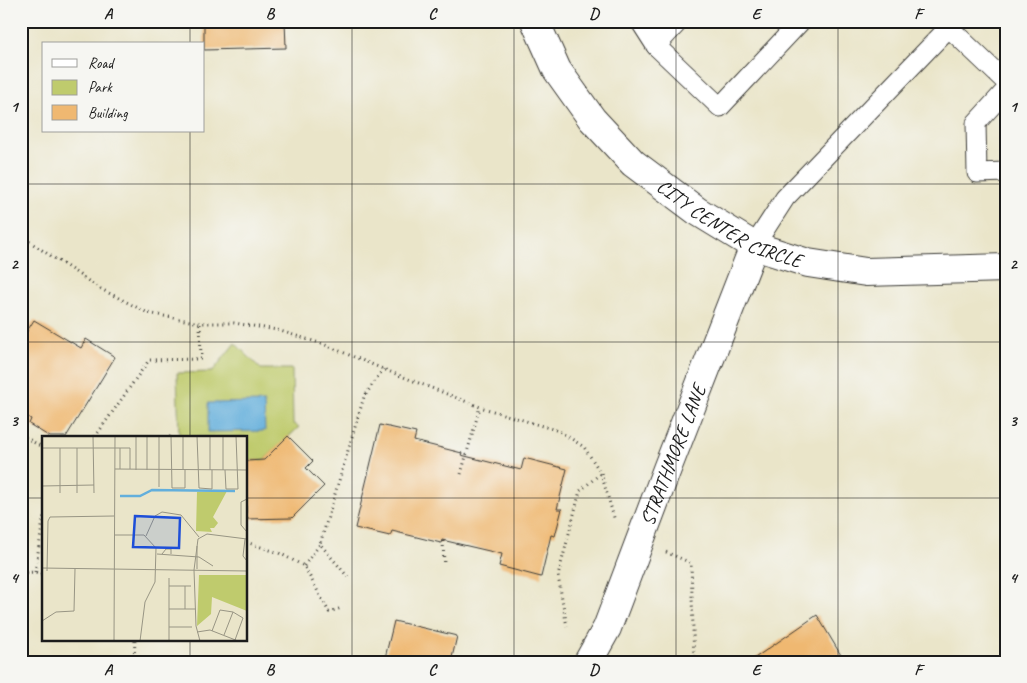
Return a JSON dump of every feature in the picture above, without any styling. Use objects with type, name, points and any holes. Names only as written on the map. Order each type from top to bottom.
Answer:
[{"type":"street","name":"CITY CENTER CIRCLE","points":[[535,21],[562,77],[592,119],[633,163],[697,211],[754,246],[808,264],[866,272],[1006,268]]},
{"type":"street","name":"STRATHMORE LANE","points":[[588,662],[607,628],[754,246]]},
{"type":"lane","points":[[640,21],[656,46],[720,107],[800,21]]},
{"type":"lane","points":[[656,46],[679,21]]},
{"type":"lane","points":[[754,246],[786,198],[949,23],[1006,82]]},
{"type":"lane","points":[[1006,90],[976,123],[977,173],[1006,172]]},
{"type":"path","points":[[21,236],[99,288],[148,313],[200,323],[234,324],[277,330],[323,344],[480,407],[559,431],[584,447],[601,473],[618,532],[691,563],[694,662]]},
{"type":"path","points":[[96,436],[148,360],[200,359],[200,323]]},
{"type":"path","points":[[304,566],[320,544],[364,397],[383,369]]},
{"type":"path","points":[[461,474],[480,407]]},
{"type":"path","points":[[21,435],[42,447]]},
{"type":"path","points":[[568,627],[558,576],[580,491],[601,473]]},
{"type":"path","points":[[35,572],[42,527]]},
{"type":"path","points":[[443,541],[444,565]]},
{"type":"path","points":[[248,543],[280,553],[304,566],[329,612],[342,608]]},
{"type":"path","points":[[320,544],[348,577]]},
{"type":"path","points":[[21,573],[35,572],[42,574]]},
{"type":"path","points":[[134,662],[135,640]]},
{"type":"green space","points":[[235,343],[261,369],[292,369],[293,423],[299,427],[264,460],[248,461],[248,436],[179,436],[177,373],[212,372]]},
{"type":"water","points":[[264,402],[265,431],[208,432],[208,403]]},
{"type":"building","points":[[204,21],[285,21],[286,48],[205,50]]},
{"type":"building","points":[[34,320],[81,348],[86,339],[115,357],[67,436],[48,436],[29,424],[31,419],[21,413],[21,341]]},
{"type":"building","points":[[380,425],[416,433],[414,441],[521,470],[524,458],[567,469],[557,509],[562,509],[555,536],[551,535],[541,577],[499,566],[502,554],[442,540],[441,543],[392,531],[390,536],[355,528]]},
{"type":"building","points":[[288,436],[313,461],[306,468],[324,486],[292,518],[248,519],[248,461],[264,460]]},
{"type":"building","points":[[817,615],[845,662],[749,662]]},
{"type":"building","points":[[394,621],[457,636],[451,662],[384,662]]}]
